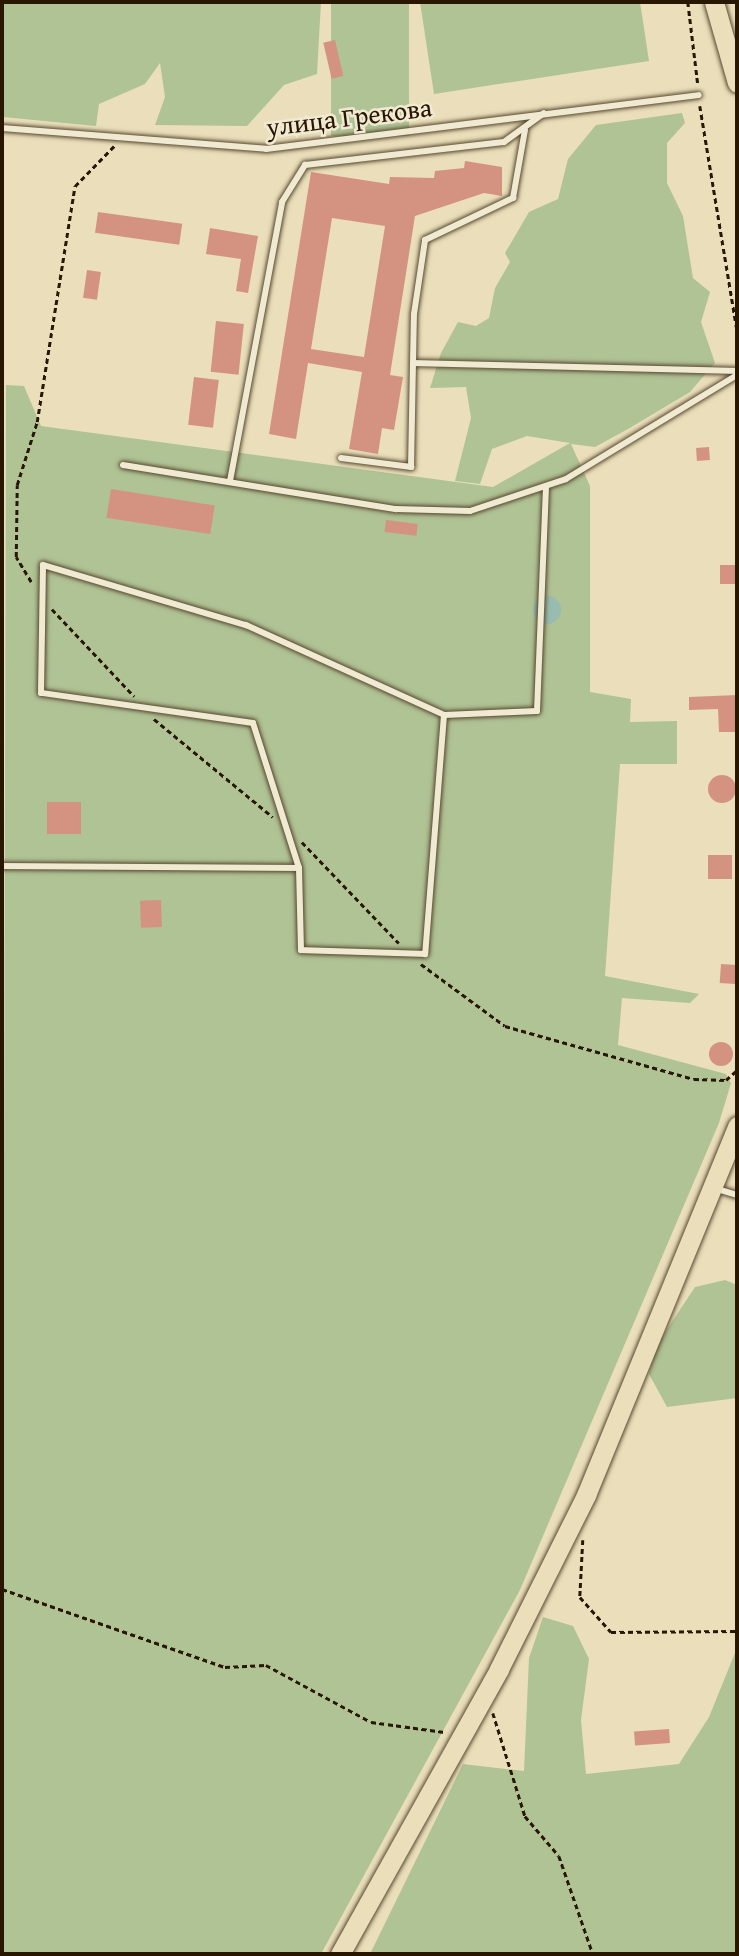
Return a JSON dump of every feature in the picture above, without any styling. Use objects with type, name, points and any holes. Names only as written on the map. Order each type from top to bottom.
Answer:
[{"type":"main road","points":[[714,2],[737,83]]},
{"type":"main road","points":[[340,1954],[586,1495],[737,1126]]},
{"type":"lane","name":"улица Грекова","points":[[2,128],[266,149],[545,112],[699,95]]},
{"type":"lane","points":[[230,481],[282,202],[305,165],[504,142],[525,130],[545,112]]},
{"type":"lane","points":[[341,458],[411,467],[415,305],[425,240],[513,198],[525,130]]},
{"type":"lane","points":[[415,363],[737,373]]},
{"type":"lane","points":[[123,465],[436,512],[470,511],[547,486],[626,448],[737,373]]},
{"type":"lane","points":[[444,715],[425,954],[301,950],[299,868],[253,723],[41,694],[43,565],[246,625],[444,715],[537,711],[547,486]]},
{"type":"lane","points":[[2,866],[299,868]]},
{"type":"lane","points":[[712,1188],[737,1195]]},
{"type":"path","points":[[688,2],[699,95],[737,330]]},
{"type":"path","points":[[35,586],[16,557],[17,485],[37,422],[75,186],[87,169],[109,157],[116,136]]},
{"type":"path","points":[[47,600],[67,631],[139,703]]},
{"type":"path","points":[[146,711],[283,825]]},
{"type":"path","points":[[293,834],[406,951]]},
{"type":"path","points":[[411,957],[505,1026],[694,1079],[726,1080],[737,1070]]},
{"type":"path","points":[[583,1533],[580,1597],[611,1632],[737,1631]]},
{"type":"path","points":[[2,1588],[225,1667],[266,1665],[370,1722],[458,1736]]},
{"type":"path","points":[[490,1707],[525,1816],[558,1856],[593,1954]]},
{"type":"green space","points":[[2,2],[321,2],[317,74],[284,85],[247,126],[155,125],[165,97],[160,63],[145,84],[99,104],[96,126],[3,117]]},
{"type":"green space","points":[[331,2],[409,2],[409,136],[331,136]]},
{"type":"green space","points":[[420,2],[640,2],[649,61],[434,94]]},
{"type":"green space","points":[[682,113],[685,123],[667,143],[667,183],[683,216],[693,278],[710,292],[701,322],[715,363],[690,392],[628,429],[595,447],[571,444],[590,486],[590,692],[631,699],[630,722],[677,721],[677,764],[620,764],[605,976],[699,994],[690,1003],[622,998],[618,1045],[726,1074],[731,1083],[719,1123],[520,1590],[321,1954],[2,1954],[6,385],[24,386],[41,426],[493,487],[570,443],[527,436],[492,449],[480,484],[455,481],[471,418],[466,387],[430,388],[441,353],[458,322],[476,326],[489,318],[495,288],[510,262],[505,253],[529,212],[558,199],[568,159],[596,125]]},
{"type":"green space","points":[[725,1280],[737,1285],[737,1398],[667,1407],[649,1374],[656,1346],[695,1287]]},
{"type":"green space","points":[[543,1617],[573,1626],[589,1659],[581,1720],[586,1774],[679,1764],[709,1717],[737,1648],[737,1954],[370,1954],[463,1764],[524,1771],[529,1658]]},
{"type":"water","points":[[547,596],[557,600],[561,610],[557,620],[547,624],[537,620],[533,610],[537,600]]},
{"type":"building","points":[[335,40],[343,76],[332,79],[323,43]]},
{"type":"building","points":[[465,161],[502,167],[502,196],[484,193],[415,216],[390,375],[403,377],[394,430],[382,428],[378,454],[349,449],[362,372],[308,363],[296,439],[269,434],[311,172],[389,184],[390,177],[434,178],[435,171],[464,168]],"holes":[[[332,218],[385,226],[364,357],[311,349]]]},
{"type":"building","points":[[98,212],[182,224],[179,245],[95,233]]},
{"type":"building","points":[[210,228],[258,236],[248,293],[236,291],[241,259],[206,254]]},
{"type":"building","points":[[87,270],[101,272],[97,300],[83,298]]},
{"type":"building","points":[[216,321],[244,324],[239,375],[211,372]]},
{"type":"building","points":[[194,377],[219,380],[213,428],[188,425]]},
{"type":"building","points":[[709,447],[710,460],[697,461],[696,448]]},
{"type":"building","points":[[111,489],[215,505],[210,534],[106,518]]},
{"type":"building","points":[[386,520],[418,524],[416,536],[385,532]]},
{"type":"building","points":[[720,565],[737,565],[737,584],[720,584]]},
{"type":"building","points":[[737,695],[737,732],[719,732],[718,709],[689,710],[689,697]]},
{"type":"building","points":[[722,775],[732,779],[736,789],[732,799],[722,803],[712,799],[708,789],[712,779]]},
{"type":"building","points":[[47,802],[81,802],[81,834],[47,834]]},
{"type":"building","points":[[708,855],[732,855],[732,879],[708,879]]},
{"type":"building","points":[[161,900],[162,927],[141,928],[140,901]]},
{"type":"building","points":[[721,964],[737,965],[736,984],[720,983]]},
{"type":"building","points":[[716,1042],[726,1042],[733,1049],[733,1059],[726,1066],[716,1066],[709,1059],[709,1049]]},
{"type":"building","points":[[669,1729],[670,1743],[635,1745],[634,1731]]}]
